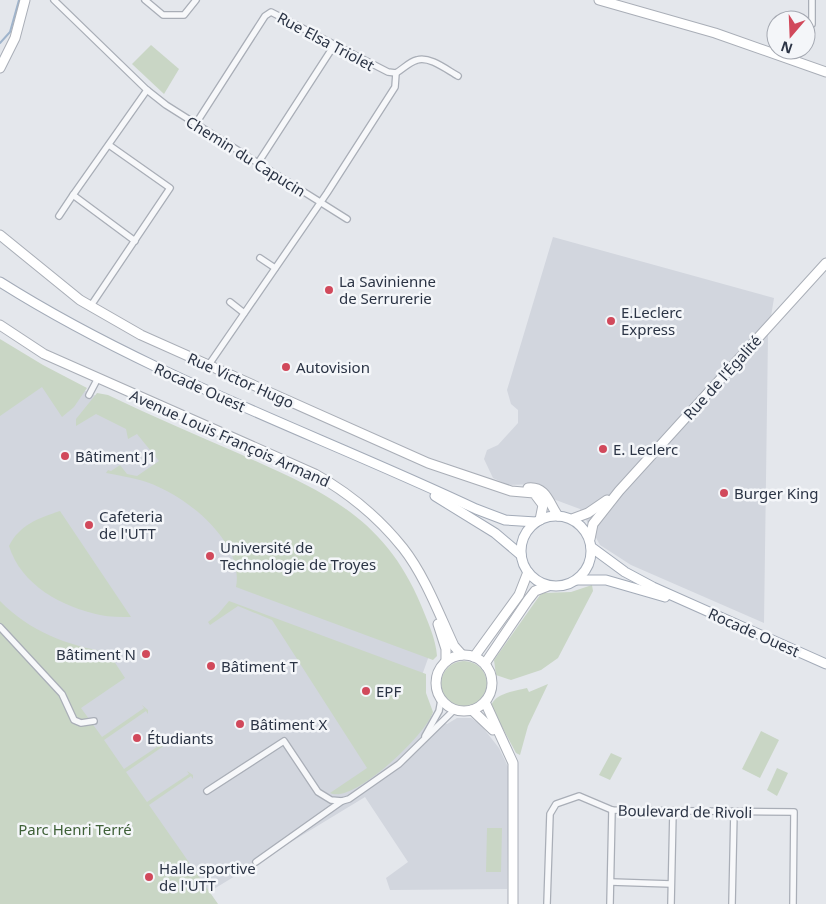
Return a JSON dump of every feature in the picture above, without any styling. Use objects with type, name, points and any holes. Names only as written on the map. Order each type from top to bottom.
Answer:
[{"type":"street","points":[[0,68],[16,38],[25,0]]},
{"type":"street","name":"Chemin du Capucin","points":[[54,0],[147,90],[196,125],[347,218]]},
{"type":"street","points":[[146,0],[164,15],[184,15],[196,0]]},
{"type":"street","points":[[599,0],[612,2],[715,33],[826,72]]},
{"type":"street","name":"Rue Elsa Triolet","points":[[196,125],[270,9],[381,69],[396,73]]},
{"type":"street","points":[[258,164],[335,44]]},
{"type":"street","points":[[208,366],[320,202],[395,87],[396,73],[411,63],[422,59],[428,60],[458,76]]},
{"type":"street","points":[[59,216],[147,90]]},
{"type":"street","points":[[90,307],[170,188],[109,145]]},
{"type":"street","points":[[73,195],[135,241]]},
{"type":"street","name":"Rue Victor Hugo","points":[[0,235],[90,307],[141,335],[421,460],[511,491],[534,493],[543,504],[538,521]]},
{"type":"street","points":[[260,258],[275,268]]},
{"type":"street","name":"Rue de l'Égalité","points":[[618,491],[826,263]]},
{"type":"street","name":"Rocade Ouest","points":[[0,282],[111,346],[407,478],[505,520],[538,521]]},
{"type":"street","points":[[230,302],[244,313]]},
{"type":"street","name":"Avenue Louis François Armand","points":[[0,325],[44,354],[315,474],[338,487],[367,510],[403,548],[454,646],[462,655]]},
{"type":"street","points":[[89,395],[98,378]]},
{"type":"street","name":"Rocade Ouest","points":[[407,478],[495,533],[521,555]]},
{"type":"street","name":"Rue Victor Hugo","points":[[502,488],[534,487],[541,490],[558,516]]},
{"type":"street","points":[[572,519],[588,513],[618,491]]},
{"type":"street","points":[[486,666],[486,662],[535,591],[548,586],[560,586],[577,580],[589,565],[593,524],[618,491]]},
{"type":"street","points":[[548,586],[533,578],[528,572],[521,555],[524,536],[538,521],[558,516],[572,519],[585,531],[591,543]]},
{"type":"street","name":"Rocade Ouest","points":[[591,543],[625,572],[683,601],[826,664]]},
{"type":"street","points":[[474,657],[518,595],[528,572]]},
{"type":"street","name":"Rocade Ouest","points":[[577,580],[606,580],[683,601]]},
{"type":"street","name":"Avenue Louis François Armand","points":[[427,591],[446,649],[446,661]]},
{"type":"street","points":[[0,627],[62,694],[74,720],[81,723],[94,721]]},
{"type":"street","points":[[462,655],[474,657],[486,666],[492,678],[492,686],[485,702],[472,710],[454,710],[441,700],[436,688],[436,676],[446,661],[462,655]]},
{"type":"street","points":[[418,747],[439,711],[441,700]]},
{"type":"street","points":[[485,702],[512,758],[514,773],[513,904]]},
{"type":"street","points":[[256,862],[342,801],[349,799],[390,771],[418,747],[454,710]]},
{"type":"street","points":[[472,710],[484,720],[503,742]]},
{"type":"street","points":[[207,791],[284,741],[318,792],[331,800],[342,801]]},
{"type":"street","name":"Boulevard de Rivoli","points":[[547,904],[550,814],[556,804],[579,796],[612,810],[794,812],[793,904]]},
{"type":"street","points":[[610,904],[612,810]]},
{"type":"street","points":[[670,904],[673,811]]},
{"type":"street","points":[[732,904],[734,811]]},
{"type":"street","points":[[610,882],[671,884]]},
{"type":"shaded area","points":[[553,237],[774,298],[768,335],[764,623],[631,565],[600,545],[580,509],[553,499],[540,484],[508,485],[493,478],[484,459],[487,450],[498,445],[518,423],[518,410],[511,404],[507,390]]},
{"type":"shaded area","points":[[0,343],[63,381],[319,495],[431,650],[420,681],[427,714],[447,724],[457,718],[471,718],[480,724],[499,748],[509,769],[507,889],[390,890],[386,878],[408,862],[365,797],[204,895],[0,639]]},
{"type":"green space","points":[[151,45],[179,69],[164,94],[132,64]]},
{"type":"green space","points":[[0,339],[43,365],[87,388],[74,407],[62,417],[42,387],[0,416]]},
{"type":"green space","points":[[97,393],[108,395],[270,467],[324,495],[347,510],[369,528],[389,549],[406,574],[428,623],[437,656],[433,660],[236,587],[236,569],[231,552],[207,520],[191,506],[156,486],[136,479],[106,473],[108,470],[111,471],[120,465],[127,474],[137,476],[159,461],[137,434],[128,439],[126,429],[96,414],[76,426],[76,419]]},
{"type":"green space","points":[[60,511],[131,617],[100,615],[71,606],[45,592],[23,572],[9,546],[13,539],[30,523]]},
{"type":"green space","points":[[592,585],[593,591],[558,658],[541,670],[511,680],[496,675],[494,660],[540,595],[544,593],[571,592]]},
{"type":"green space","name":"Parc Henri Terré","points":[[0,601],[23,621],[50,636],[78,646],[108,652],[125,678],[81,708],[102,737],[144,708],[142,705],[148,710],[148,714],[146,711],[104,740],[124,769],[166,741],[164,738],[170,742],[170,746],[168,743],[126,772],[147,802],[189,774],[187,771],[193,775],[193,779],[191,776],[149,805],[218,904],[0,904]]},
{"type":"green space","name":"EPF","points":[[229,601],[426,674],[426,693],[433,712],[427,723],[403,751],[370,779],[354,789],[340,794],[330,793],[367,768],[272,620],[238,606],[210,625],[208,622]]},
{"type":"green space","points":[[459,661],[469,661],[483,671],[487,684],[483,697],[477,703],[469,707],[459,707],[445,697],[441,689],[441,679],[451,665]]},
{"type":"green space","points":[[548,684],[528,726],[520,755],[516,753],[491,706],[497,698],[506,693],[527,688],[529,692]]},
{"type":"green space","points":[[761,731],[779,740],[760,778],[742,769]]},
{"type":"green space","points":[[611,753],[622,758],[610,780],[599,775]]},
{"type":"green space","points":[[777,768],[788,773],[777,796],[767,790]]},
{"type":"green space","points":[[487,828],[502,828],[501,872],[486,872]]},
{"type":"waterway","points":[[0,43],[10,32],[19,0]]},
{"type":"place","name":"La Savinienne de Serrurerie","points":[[329,290]]},
{"type":"place","name":"E.Leclerc Express","points":[[611,321]]},
{"type":"place","name":"Autovision","points":[[286,367]]},
{"type":"place","name":"E. Leclerc","points":[[603,449]]},
{"type":"place","name":"Bâtiment J1","points":[[65,456]]},
{"type":"place","name":"Burger King","points":[[724,493]]},
{"type":"place","name":"Cafeteria de l'UTT","points":[[89,525]]},
{"type":"place","name":"Université de Technologie de Troyes","points":[[210,556]]},
{"type":"place","name":"Bâtiment N","points":[[146,654]]},
{"type":"place","name":"Bâtiment T","points":[[211,666]]},
{"type":"place","name":"EPF","points":[[366,691]]},
{"type":"place","name":"Bâtiment X","points":[[240,724]]},
{"type":"place","name":"Étudiants","points":[[137,738]]},
{"type":"place","name":"Halle sportive de l'UTT","points":[[149,877]]}]
